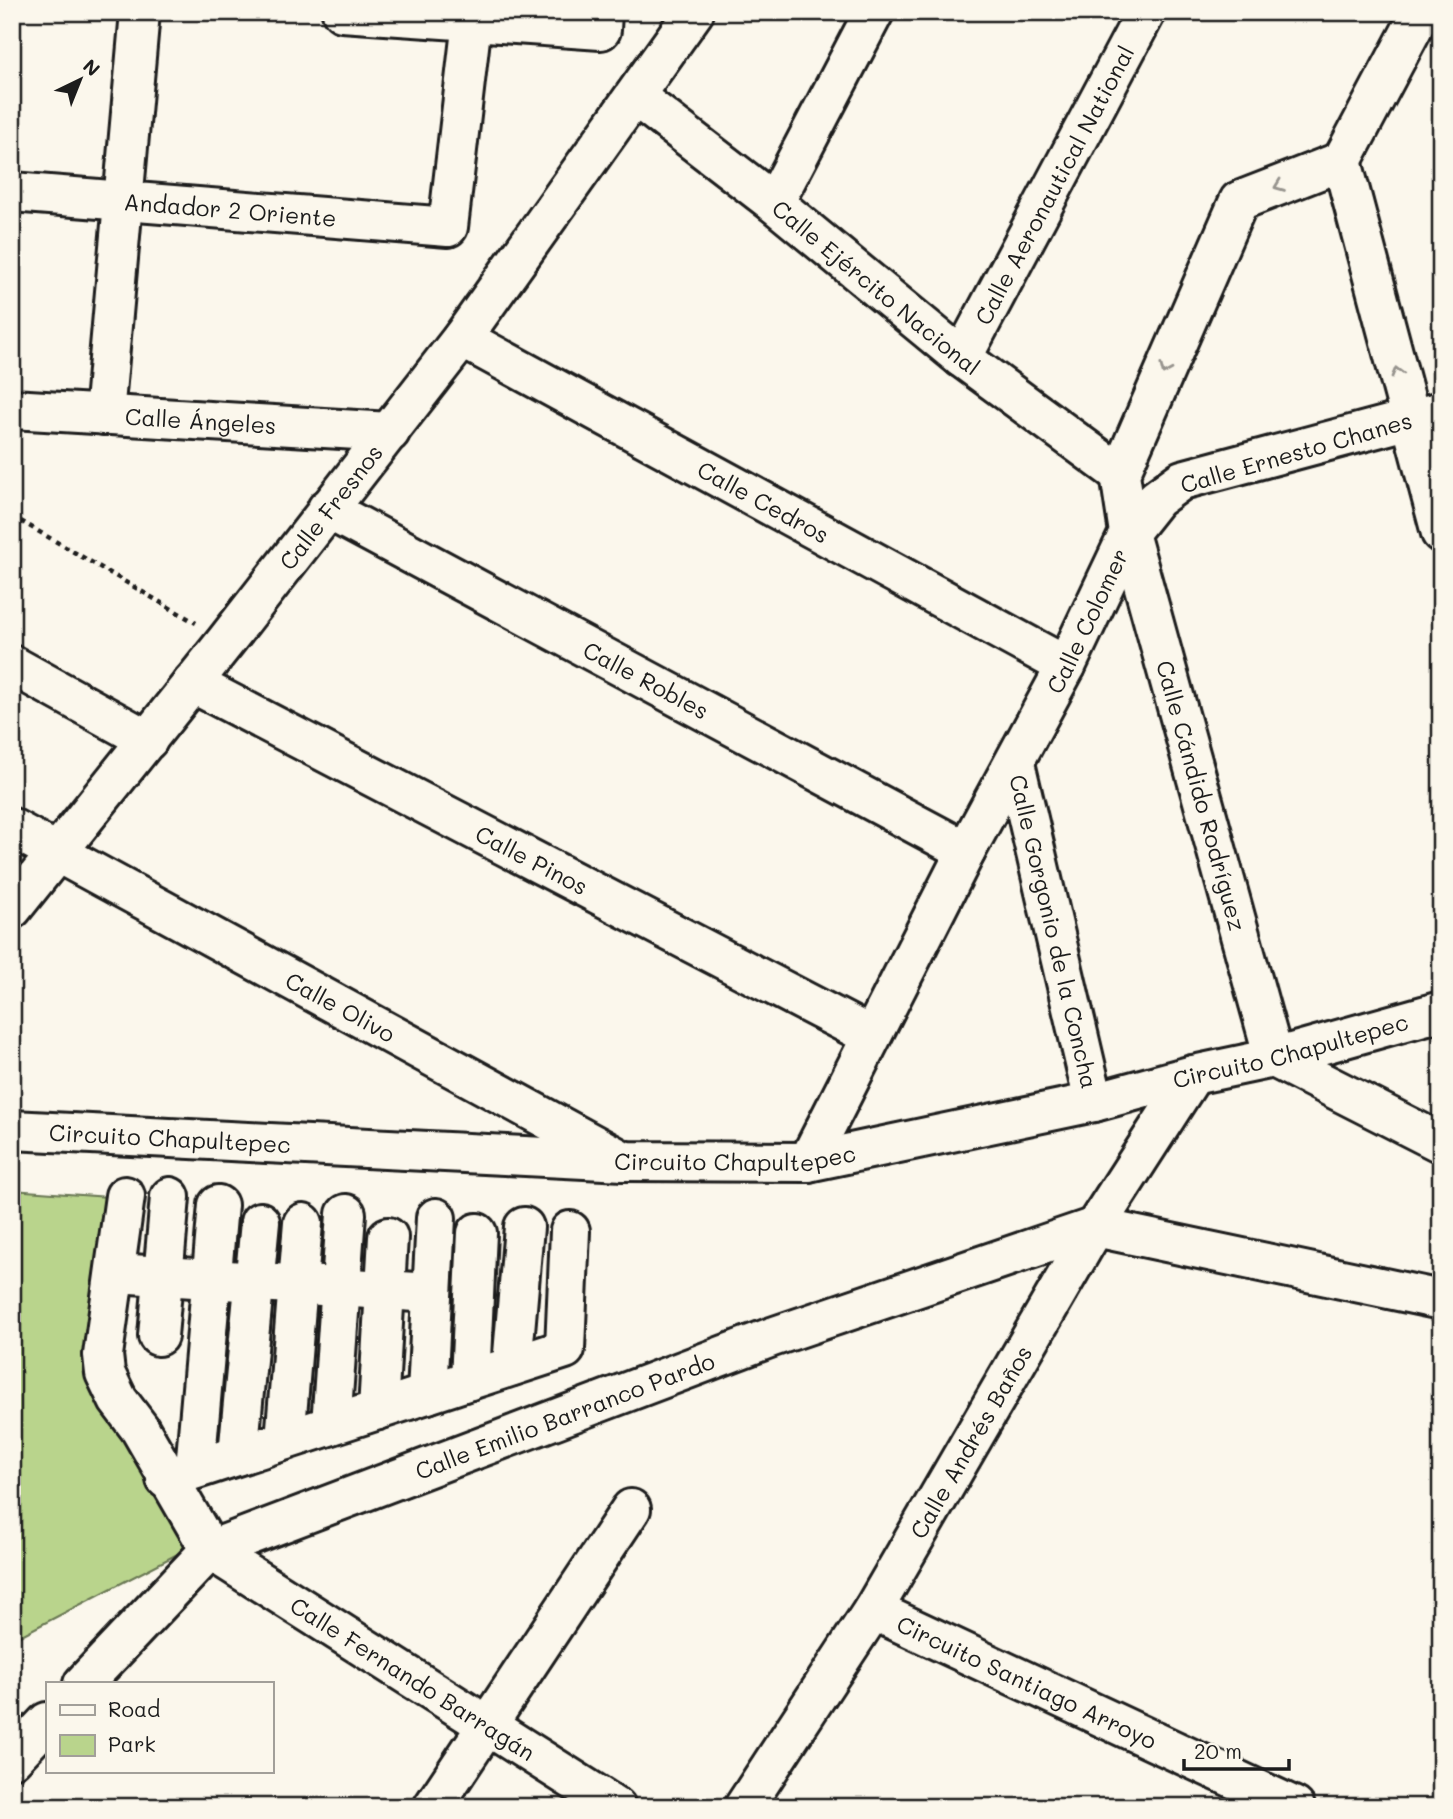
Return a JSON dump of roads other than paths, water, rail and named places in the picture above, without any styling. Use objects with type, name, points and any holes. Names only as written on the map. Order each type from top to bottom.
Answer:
[{"type":"street","points":[[104,415],[140,12]]},
{"type":"street","points":[[342,12],[472,21],[601,21]]},
{"type":"street","name":"Calle Fresnos","points":[[12,909],[59,854],[462,338],[694,12]]},
{"type":"street","points":[[774,203],[874,12]]},
{"type":"street","name":"Calle Aeronautical National","points":[[962,358],[1146,12]]},
{"type":"street","points":[[1119,474],[1239,201],[1342,161],[1421,12]]},
{"type":"street","name":"Andador 2 Oriente","points":[[12,192],[448,227],[472,21]]},
{"type":"street","name":"Calle Ejército Nacional","points":[[635,96],[774,203],[962,358],[1119,474]]},
{"type":"street","points":[[1342,161],[1425,415],[1441,533]]},
{"type":"street","name":"Calle Cedros","points":[[462,338],[1066,666]]},
{"type":"street","name":"Calle Ángeles","points":[[12,409],[390,432]]},
{"type":"street","name":"Calle Ernesto Chanes","points":[[1129,533],[1156,499],[1182,480],[1425,415]]},
{"type":"street","name":"Calle Colomer","points":[[808,1162],[967,851],[1066,666],[1129,533],[1119,474]]},
{"type":"street","name":"Calle Robles","points":[[327,509],[967,851]]},
{"type":"street","name":"Calle Cándido Rodríguez","points":[[1129,533],[1274,1058]]},
{"type":"street","points":[[12,665],[148,740]]},
{"type":"street","name":"Calle Pinos","points":[[192,683],[871,1036]]},
{"type":"street","name":"Calle Gorgonio de la Concha","points":[[1015,763],[1094,1102]]},
{"type":"street","name":"Calle Olivo","points":[[12,828],[624,1161]]},
{"type":"street","name":"Circuito Chapultepec","points":[[12,1130],[624,1161],[808,1162],[1094,1102],[1193,1075],[1274,1058],[1441,1011]]},
{"type":"street","points":[[1274,1058],[1441,1143]]},
{"type":"street","name":"Calle Andrés Baños","points":[[744,1807],[873,1609],[1095,1227],[1193,1075]]},
{"type":"street","points":[[125,1196],[103,1355],[105,1373],[118,1400],[180,1474],[210,1550]]},
{"type":"street","points":[[158,1336],[170,1197]]},
{"type":"street","points":[[180,1474],[212,1279],[218,1205]]},
{"type":"street","points":[[331,1425],[346,1214]]},
{"type":"street","points":[[426,1394],[436,1218]]},
{"type":"street","points":[[238,1455],[260,1222]]},
{"type":"street","points":[[285,1440],[303,1223]]},
{"type":"street","points":[[513,1366],[524,1227]]},
{"type":"street","points":[[1095,1227],[1441,1300]]},
{"type":"street","name":"Calle Emilio Barranco Pardo","points":[[85,1682],[210,1550],[772,1337],[1095,1227]]},
{"type":"street","points":[[180,1474],[565,1349],[570,1231]]},
{"type":"street","points":[[470,1380],[477,1233]]},
{"type":"street","points":[[378,1410],[388,1237]]},
{"type":"street","points":[[115,1273],[432,1293]]},
{"type":"street","points":[[433,1807],[631,1509]]},
{"type":"street","name":"Calle Fernando Barragán","points":[[210,1550],[616,1807]]},
{"type":"street","name":"Circuito Santiago Arroyo","points":[[873,1609],[1295,1807]]},
{"type":"street","points":[[12,1759],[46,1723]]}]
